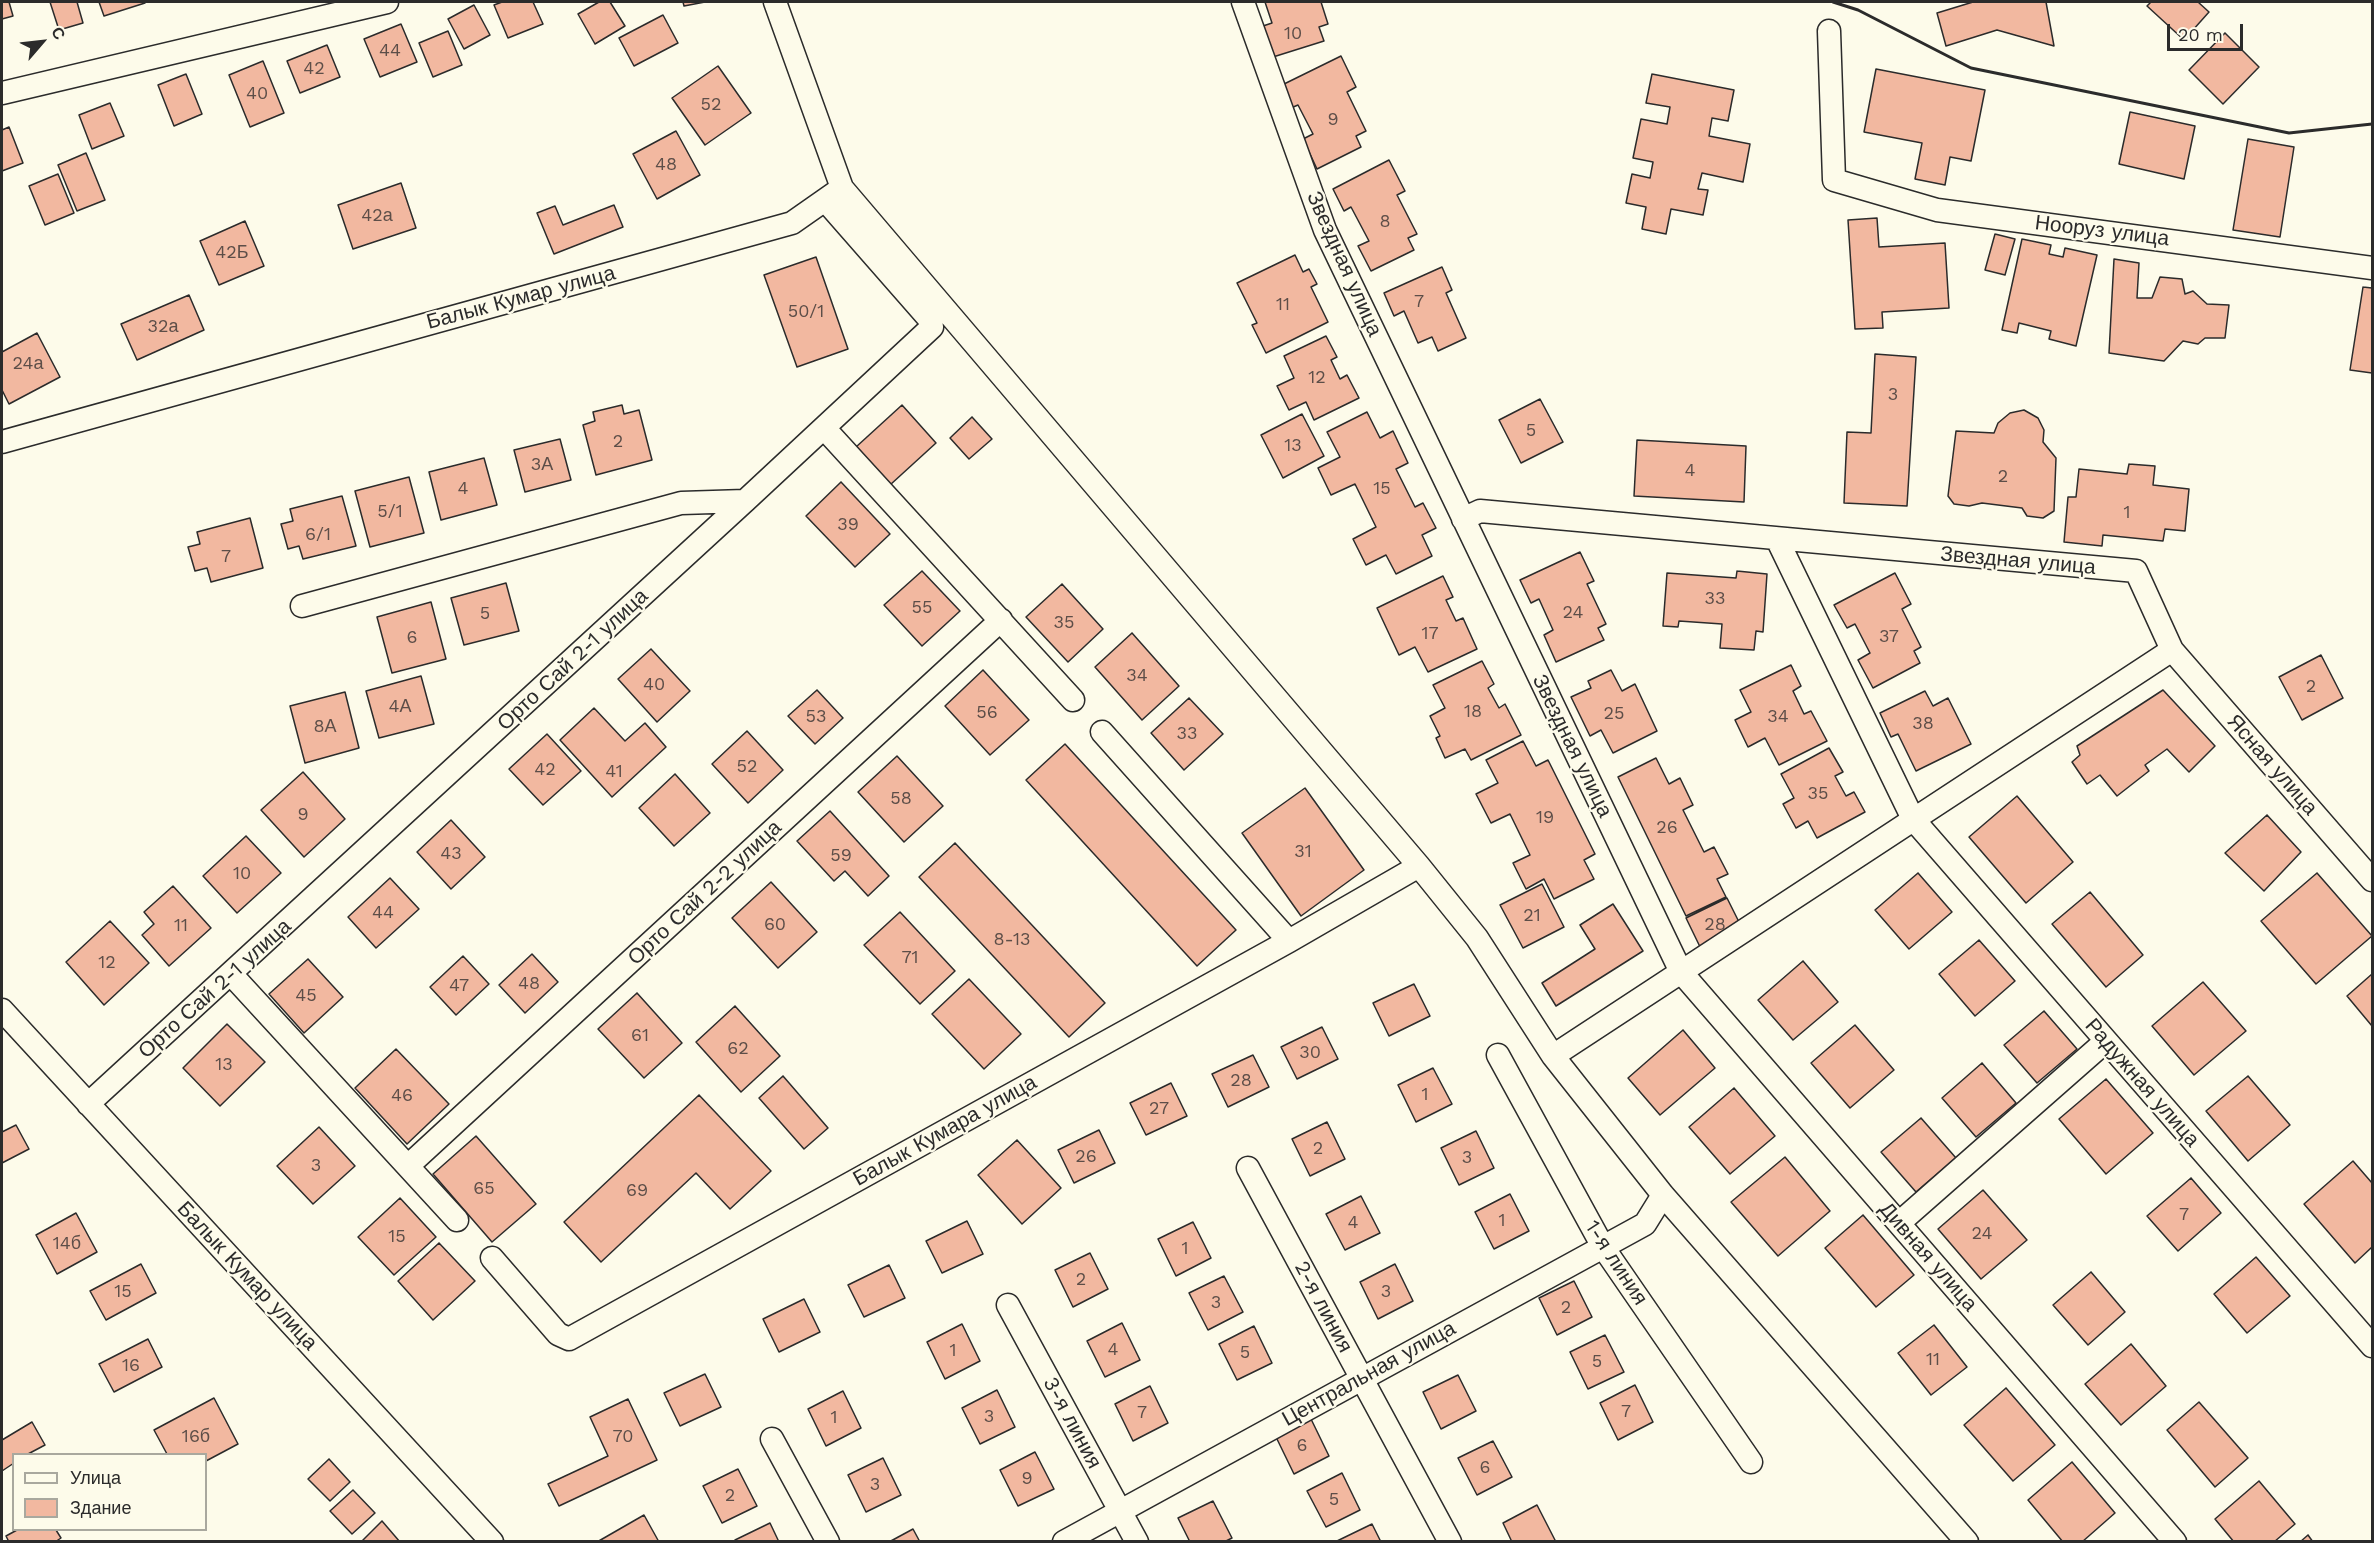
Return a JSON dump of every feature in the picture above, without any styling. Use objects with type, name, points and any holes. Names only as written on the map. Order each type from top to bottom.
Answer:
[{"type":"street","points":[[2,93],[387,2]]},
{"type":"street","points":[[775,2],[833,194],[1419,866],[1478,938],[1553,1056],[1664,1195],[1967,1542]]},
{"type":"street","name":"Звездная улица","points":[[1243,2],[1325,230],[1681,972]]},
{"type":"street","name":"Нооруз улица","points":[[1829,31],[1834,180],[1937,210],[2373,268]]},
{"type":"street","name":"Орто Сай 2-1 улица","points":[[88,1104],[824,428],[933,323],[833,194]]},
{"type":"street","name":"Балык Кумар улица","points":[[2,442],[792,223],[833,194]]},
{"type":"street","points":[[824,428],[1073,700]]},
{"type":"street","points":[[302,606],[681,503],[745,501]]},
{"type":"street","name":"Звездная улица","points":[[1463,519],[1480,511],[2136,571],[2172,650]]},
{"type":"street","points":[[1777,539],[1913,819]]},
{"type":"street","name":"Орто Сай 2-2 улица","points":[[409,1165],[1001,620]]},
{"type":"street","points":[[1553,1056],[2172,650]]},
{"type":"street","name":"Ясная улица","points":[[2172,650],[2373,880]]},
{"type":"street","points":[[1102,732],[1289,941]]},
{"type":"street","name":"Радужная улица","points":[[1913,819],[2373,1346]]},
{"type":"street","name":"Балык Кумара улица","points":[[492,1258],[558,1334],[568,1339],[1289,941],[1419,866]]},
{"type":"street","name":"Дивная улица","points":[[1681,972],[2175,1542]]},
{"type":"street","points":[[231,974],[458,1220]]},
{"type":"street","name":"Балык Кумар улица","points":[[2,1010],[492,1542]]},
{"type":"street","points":[[1899,1223],[2106,1041]]},
{"type":"street","name":"1-я линия","points":[[1498,1054],[1603,1247],[1750,1462]]},
{"type":"street","name":"2-я линия","points":[[1248,1168],[1450,1542]]},
{"type":"street","name":"Центральная улица","points":[[1064,1542],[1645,1224],[1664,1195]]},
{"type":"street","name":"3-я линия","points":[[1008,1305],[1137,1542]]},
{"type":"street","points":[[772,1439],[828,1542]]},
{"type":"building","points":[[2,2],[9,2],[13,16],[2,19]]},
{"type":"building","points":[[50,2],[77,2],[83,23],[59,30]]},
{"type":"building","points":[[99,2],[144,2],[145,3],[104,16]]},
{"type":"building","points":[[502,2],[533,2],[543,24],[508,38],[494,5]]},
{"type":"building","points":[[599,2],[610,2],[625,26],[595,44],[578,14]]},
{"type":"building","points":[[683,2],[705,2],[684,6]]},
{"type":"building","points":[[1265,2],[1321,2],[1328,24],[1319,27],[1324,41],[1273,57],[1263,26],[1272,23]]},
{"type":"building","points":[[1973,2],[2046,2],[2054,46],[1997,30],[1946,46],[1937,13]]},
{"type":"building","points":[[2151,2],[2198,2],[2209,12],[2184,40],[2147,6]]},
{"type":"building","points":[[474,5],[490,35],[464,49],[448,19]]},
{"type":"building","points":[[663,15],[678,43],[634,66],[619,38]]},
{"type":"building","points":[[401,24],[417,62],[380,77],[364,39]]},
{"type":"building","points":[[448,31],[462,65],[433,77],[419,43]]},
{"type":"building","points":[[2225,33],[2259,67],[2223,104],[2189,70]]},
{"type":"building","points":[[327,45],[340,77],[300,93],[287,61]]},
{"type":"building","points":[[1341,56],[1356,87],[1347,92],[1366,131],[1356,136],[1361,147],[1317,169],[1303,139],[1313,134],[1298,105],[1291,108],[1280,86]]},
{"type":"building","points":[[263,61],[284,113],[250,127],[229,75]]},
{"type":"building","points":[[718,66],[751,113],[705,145],[672,98]]},
{"type":"building","points":[[1876,69],[1985,90],[1971,161],[1950,157],[1945,185],[1915,179],[1922,143],[1864,132]]},
{"type":"building","points":[[186,74],[202,114],[174,126],[158,85]]},
{"type":"building","points":[[1652,74],[1734,90],[1728,121],[1712,118],[1709,136],[1750,144],[1743,182],[1702,173],[1698,189],[1708,190],[1703,215],[1671,209],[1666,234],[1642,229],[1646,207],[1626,203],[1632,174],[1650,178],[1653,162],[1633,158],[1641,119],[1667,124],[1670,107],[1646,103]]},
{"type":"building","points":[[110,103],[124,136],[92,149],[79,115]]},
{"type":"building","points":[[2130,112],[2195,126],[2184,179],[2119,164]]},
{"type":"building","points":[[9,127],[23,163],[2,171],[2,130]]},
{"type":"building","points":[[676,131],[700,175],[657,199],[633,154]]},
{"type":"building","points":[[2248,139],[2294,147],[2280,237],[2233,230]]},
{"type":"building","points":[[86,153],[105,200],[77,211],[58,165]]},
{"type":"building","points":[[1389,160],[1405,191],[1397,195],[1417,234],[1408,238],[1414,250],[1371,271],[1358,246],[1369,241],[1351,207],[1344,211],[1333,189]]},
{"type":"building","points":[[58,174],[74,213],[45,225],[29,186]]},
{"type":"building","points":[[401,183],[416,228],[353,249],[338,205]]},
{"type":"building","points":[[614,205],[623,227],[554,254],[537,213],[555,206],[563,225]]},
{"type":"building","points":[[1877,218],[1879,247],[1945,243],[1949,308],[1882,312],[1883,328],[1855,329],[1848,220]]},
{"type":"building","points":[[245,221],[264,266],[219,285],[200,241]]},
{"type":"building","points":[[1995,234],[2015,239],[2005,275],[1985,270]]},
{"type":"building","points":[[2022,239],[2051,245],[2049,254],[2063,257],[2065,248],[2097,255],[2076,346],[2049,339],[2051,331],[2019,323],[2017,333],[2002,330]]},
{"type":"building","points":[[1295,255],[1303,272],[1309,269],[1317,284],[1311,287],[1328,322],[1266,353],[1252,325],[1257,323],[1237,283]]},
{"type":"building","points":[[816,257],[848,349],[797,367],[764,275]]},
{"type":"building","points":[[2114,259],[2139,263],[2137,298],[2152,298],[2160,277],[2182,279],[2185,294],[2193,291],[2207,304],[2229,305],[2225,338],[2205,338],[2198,344],[2183,341],[2164,361],[2109,353]]},
{"type":"building","points":[[1442,267],[1452,290],[1446,293],[1466,338],[1438,351],[1432,337],[1418,343],[1404,311],[1394,316],[1384,293]]},
{"type":"building","points":[[2363,287],[2372,288],[2372,373],[2350,370]]},
{"type":"building","points":[[189,295],[204,330],[137,360],[121,324]]},
{"type":"building","points":[[37,333],[60,377],[9,404],[2,390],[2,352]]},
{"type":"building","points":[[1326,336],[1337,357],[1331,360],[1340,379],[1347,375],[1359,398],[1314,420],[1306,402],[1289,410],[1277,386],[1294,378],[1284,356]]},
{"type":"building","points":[[1875,354],[1916,357],[1907,506],[1844,503],[1847,432],[1871,433]]},
{"type":"building","points":[[1540,399],[1563,442],[1521,463],[1499,420]]},
{"type":"building","points":[[622,405],[624,414],[639,410],[652,460],[596,475],[583,425],[595,421],[593,412]]},
{"type":"building","points":[[902,405],[936,443],[890,485],[856,447]]},
{"type":"building","points":[[2024,410],[2038,418],[2044,430],[2043,442],[2056,458],[2054,511],[2043,518],[2027,516],[2022,508],[1982,503],[1969,506],[1954,504],[1948,496],[1956,431],[1994,433],[1998,423],[2010,413]]},
{"type":"building","points":[[1367,412],[1380,438],[1393,431],[1408,463],[1396,469],[1415,507],[1423,503],[1436,528],[1422,535],[1432,556],[1396,574],[1386,555],[1366,565],[1353,539],[1376,527],[1355,484],[1331,495],[1318,468],[1340,457],[1327,432]]},
{"type":"building","points":[[1302,414],[1324,456],[1283,478],[1261,435]]},
{"type":"building","points":[[972,417],[992,439],[969,459],[950,438]]},
{"type":"building","points":[[560,439],[571,480],[525,492],[514,450]]},
{"type":"building","points":[[1637,440],[1746,446],[1744,502],[1634,496]]},
{"type":"building","points":[[484,458],[497,505],[441,520],[429,472]]},
{"type":"building","points":[[2129,464],[2155,466],[2153,485],[2189,489],[2185,531],[2165,529],[2163,541],[2103,535],[2102,546],[2064,542],[2068,497],[2076,497],[2079,469],[2127,474]]},
{"type":"building","points":[[409,477],[424,533],[370,547],[355,491]]},
{"type":"building","points":[[841,482],[890,534],[855,567],[806,516]]},
{"type":"building","points":[[342,496],[356,546],[303,559],[299,546],[288,549],[281,524],[293,521],[290,509]]},
{"type":"building","points":[[250,518],[263,568],[211,582],[207,568],[195,571],[188,547],[200,544],[197,532]]},
{"type":"building","points":[[1580,552],[1594,581],[1587,584],[1606,624],[1598,628],[1604,640],[1556,662],[1544,635],[1553,630],[1539,599],[1531,603],[1520,580]]},
{"type":"building","points":[[922,571],[960,611],[922,646],[884,605]]},
{"type":"building","points":[[1737,571],[1767,574],[1763,632],[1756,631],[1754,650],[1720,648],[1722,624],[1679,621],[1678,627],[1663,626],[1667,573],[1736,578]]},
{"type":"building","points":[[1895,573],[1911,604],[1902,609],[1921,647],[1914,651],[1920,663],[1873,688],[1858,660],[1870,653],[1855,624],[1847,628],[1834,605]]},
{"type":"building","points":[[1443,576],[1453,597],[1446,600],[1456,621],[1463,618],[1477,649],[1428,672],[1415,647],[1399,655],[1377,608]]},
{"type":"building","points":[[506,583],[519,631],[464,645],[451,598]]},
{"type":"building","points":[[1062,584],[1103,629],[1068,662],[1026,617]]},
{"type":"building","points":[[431,602],[446,659],[392,673],[377,617]]},
{"type":"building","points":[[1132,633],[1179,686],[1142,720],[1095,667]]},
{"type":"building","points":[[651,649],[690,691],[657,722],[618,679]]},
{"type":"building","points":[[2321,655],[2343,698],[2302,720],[2279,677]]},
{"type":"building","points":[[1482,661],[1494,684],[1488,688],[1499,708],[1505,704],[1521,735],[1471,760],[1465,749],[1445,758],[1436,738],[1440,736],[1430,716],[1445,708],[1433,685]]},
{"type":"building","points":[[1791,665],[1801,686],[1793,691],[1804,714],[1811,711],[1827,741],[1779,765],[1765,738],[1748,747],[1735,720],[1751,712],[1740,690]]},
{"type":"building","points":[[983,670],[1029,720],[990,755],[945,706]]},
{"type":"building","points":[[1611,670],[1622,691],[1635,684],[1657,731],[1613,753],[1601,730],[1590,736],[1571,697],[1591,688],[1588,681]]},
{"type":"building","points":[[421,676],[434,724],[379,738],[366,691]]},
{"type":"building","points":[[817,690],[843,718],[815,744],[788,716]]},
{"type":"building","points":[[2163,690],[2215,746],[2189,772],[2167,749],[2145,765],[2149,771],[2117,796],[2100,775],[2087,784],[2072,762],[2080,755],[2077,746]]},
{"type":"building","points":[[1925,691],[1933,706],[1948,698],[1971,744],[1916,771],[1898,734],[1891,737],[1880,713]]},
{"type":"building","points":[[345,692],[359,748],[305,763],[290,706]]},
{"type":"building","points":[[1189,698],[1223,734],[1184,770],[1151,733]]},
{"type":"building","points":[[594,708],[625,741],[645,723],[666,747],[612,797],[560,740]]},
{"type":"building","points":[[747,731],[783,770],[748,803],[712,764]]},
{"type":"building","points":[[547,734],[581,771],[543,805],[509,769]]},
{"type":"building","points":[[1523,741],[1536,766],[1548,760],[1595,854],[1584,860],[1594,879],[1554,899],[1544,879],[1526,889],[1513,863],[1530,855],[1510,814],[1491,823],[1476,794],[1498,783],[1486,760]]},
{"type":"building","points":[[1065,744],[1236,930],[1197,966],[1026,780]]},
{"type":"building","points":[[1829,748],[1843,772],[1835,776],[1846,796],[1854,792],[1865,812],[1817,838],[1808,821],[1796,828],[1783,804],[1794,798],[1781,774]]},
{"type":"building","points":[[897,756],[943,806],[904,842],[858,792]]},
{"type":"building","points":[[1656,758],[1669,784],[1680,778],[1693,805],[1683,810],[1704,852],[1714,847],[1728,874],[1717,879],[1726,897],[1686,916],[1618,777]]},
{"type":"building","points":[[303,772],[345,819],[304,857],[261,810]]},
{"type":"building","points":[[675,774],[710,813],[674,846],[639,808]]},
{"type":"building","points":[[1305,788],[1364,870],[1301,916],[1242,833]]},
{"type":"building","points":[[2017,796],[2073,862],[2026,903],[1969,837]]},
{"type":"building","points":[[830,811],[889,876],[868,896],[845,871],[834,881],[797,841]]},
{"type":"building","points":[[2267,815],[2301,852],[2264,891],[2225,853]]},
{"type":"building","points":[[451,820],[485,857],[451,889],[417,852]]},
{"type":"building","points":[[246,836],[281,873],[237,913],[203,876]]},
{"type":"building","points":[[955,843],[1105,1003],[1069,1037],[919,877]]},
{"type":"building","points":[[1918,873],[1952,912],[1909,949],[1875,910]]},
{"type":"building","points":[[2317,873],[2372,936],[2316,984],[2261,921]]},
{"type":"building","points":[[390,878],[419,909],[376,948],[348,917]]},
{"type":"building","points":[[771,882],[817,932],[778,968],[732,918]]},
{"type":"building","points":[[1542,884],[1564,927],[1523,948],[1500,905]]},
{"type":"building","points":[[173,886],[211,928],[169,966],[142,935],[154,924],[144,912]]},
{"type":"building","points":[[2090,892],[2143,955],[2106,987],[2052,924]]},
{"type":"building","points":[[1727,898],[1744,932],[1703,953],[1686,918]]},
{"type":"building","points":[[1613,904],[1643,951],[1556,1006],[1542,983],[1595,949],[1580,925]]},
{"type":"building","points":[[900,912],[955,971],[920,1004],[864,945]]},
{"type":"building","points":[[110,921],[149,963],[104,1005],[66,962]]},
{"type":"building","points":[[1979,940],[2015,981],[1975,1016],[1939,974]]},
{"type":"building","points":[[532,954],[558,982],[525,1013],[499,985]]},
{"type":"building","points":[[463,956],[489,984],[456,1015],[430,987]]},
{"type":"building","points":[[308,959],[343,997],[304,1033],[269,994]]},
{"type":"building","points":[[1803,961],[1838,1002],[1793,1040],[1758,1000]]},
{"type":"building","points":[[2372,974],[2372,1026],[2347,996]]},
{"type":"building","points":[[969,979],[1021,1034],[984,1069],[932,1014]]},
{"type":"building","points":[[2203,982],[2246,1031],[2194,1075],[2152,1026]]},
{"type":"building","points":[[1414,984],[1430,1016],[1389,1036],[1373,1003]]},
{"type":"building","points":[[637,993],[682,1043],[644,1078],[598,1029]]},
{"type":"building","points":[[735,1006],[780,1056],[741,1092],[696,1042]]},
{"type":"building","points":[[2044,1011],[2077,1049],[2037,1083],[2004,1045]]},
{"type":"building","points":[[227,1024],[265,1062],[220,1106],[183,1068]]},
{"type":"building","points":[[1855,1025],[1894,1070],[1850,1108],[1811,1063]]},
{"type":"building","points":[[1322,1027],[1338,1059],[1297,1079],[1281,1047]]},
{"type":"building","points":[[1683,1030],[1715,1068],[1660,1115],[1628,1078]]},
{"type":"building","points":[[396,1049],[449,1104],[407,1144],[355,1088]]},
{"type":"building","points":[[1253,1055],[1269,1087],[1228,1107],[1212,1074]]},
{"type":"building","points":[[1982,1063],[2016,1103],[1976,1137],[1942,1098]]},
{"type":"building","points":[[1433,1068],[1452,1104],[1416,1122],[1398,1085]]},
{"type":"building","points":[[783,1076],[828,1128],[804,1149],[759,1098]]},
{"type":"building","points":[[2248,1076],[2290,1125],[2248,1161],[2206,1111]]},
{"type":"building","points":[[2106,1079],[2153,1133],[2106,1174],[2059,1119]]},
{"type":"building","points":[[1171,1083],[1187,1116],[1146,1135],[1130,1103]]},
{"type":"building","points":[[1734,1088],[1775,1136],[1730,1174],[1689,1127]]},
{"type":"building","points":[[699,1095],[771,1171],[730,1209],[696,1173],[601,1262],[564,1222]]},
{"type":"building","points":[[1921,1118],[1956,1158],[1916,1192],[1881,1152]]},
{"type":"building","points":[[1327,1122],[1345,1159],[1310,1176],[1292,1139]]},
{"type":"building","points":[[16,1125],[29,1149],[2,1163],[2,1132]]},
{"type":"building","points":[[319,1127],[355,1166],[313,1204],[277,1166]]},
{"type":"building","points":[[1099,1130],[1115,1163],[1074,1183],[1058,1150]]},
{"type":"building","points":[[1476,1131],[1494,1168],[1459,1185],[1441,1148]]},
{"type":"building","points":[[476,1136],[536,1204],[492,1242],[433,1174]]},
{"type":"building","points":[[1017,1140],[1061,1188],[1022,1224],[978,1175]]},
{"type":"building","points":[[1785,1157],[1830,1211],[1778,1256],[1731,1202]]},
{"type":"building","points":[[2353,1161],[2372,1183],[2372,1247],[2355,1263],[2304,1204]]},
{"type":"building","points":[[2191,1178],[2221,1213],[2178,1251],[2147,1216]]},
{"type":"building","points":[[1983,1190],[2027,1240],[1981,1279],[1938,1229]]},
{"type":"building","points":[[1510,1194],[1529,1231],[1494,1249],[1475,1212]]},
{"type":"building","points":[[1361,1196],[1380,1233],[1345,1250],[1326,1214]]},
{"type":"building","points":[[400,1198],[436,1237],[394,1275],[358,1237]]},
{"type":"building","points":[[76,1213],[97,1252],[57,1274],[36,1235]]},
{"type":"building","points":[[1863,1215],[1914,1275],[1876,1307],[1825,1248]]},
{"type":"building","points":[[967,1221],[983,1254],[942,1273],[926,1241]]},
{"type":"building","points":[[1193,1222],[1211,1258],[1176,1276],[1158,1239]]},
{"type":"building","points":[[439,1243],[475,1281],[433,1320],[398,1281]]},
{"type":"building","points":[[1090,1253],[1108,1289],[1073,1307],[1055,1270]]},
{"type":"building","points":[[2256,1257],[2290,1296],[2247,1333],[2214,1294]]},
{"type":"building","points":[[141,1264],[156,1293],[106,1320],[90,1291]]},
{"type":"building","points":[[1395,1264],[1413,1301],[1378,1319],[1360,1282]]},
{"type":"building","points":[[889,1265],[905,1298],[864,1317],[848,1285]]},
{"type":"building","points":[[2091,1272],[2125,1312],[2088,1345],[2053,1305]]},
{"type":"building","points":[[1224,1276],[1243,1312],[1208,1330],[1189,1293]]},
{"type":"building","points":[[1574,1281],[1592,1317],[1557,1335],[1539,1298]]},
{"type":"building","points":[[804,1299],[820,1332],[779,1352],[763,1319]]},
{"type":"building","points":[[1122,1323],[1140,1360],[1105,1377],[1087,1341]]},
{"type":"building","points":[[962,1324],[980,1361],[945,1379],[927,1342]]},
{"type":"building","points":[[1934,1325],[1967,1367],[1931,1395],[1898,1353]]},
{"type":"building","points":[[1254,1326],[1272,1363],[1237,1380],[1219,1344]]},
{"type":"building","points":[[1605,1335],[1624,1372],[1588,1389],[1570,1352]]},
{"type":"building","points":[[148,1339],[162,1367],[114,1392],[99,1364]]},
{"type":"building","points":[[2131,1344],[2166,1386],[2121,1425],[2085,1384]]},
{"type":"building","points":[[705,1374],[721,1407],[680,1426],[664,1393]]},
{"type":"building","points":[[1458,1375],[1476,1411],[1441,1429],[1423,1392]]},
{"type":"building","points":[[1635,1385],[1653,1422],[1618,1440],[1600,1403]]},
{"type":"building","points":[[1150,1386],[1168,1423],[1133,1441],[1115,1404]]},
{"type":"building","points":[[2006,1388],[2055,1445],[2013,1481],[1964,1425]]},
{"type":"building","points":[[997,1390],[1015,1427],[980,1444],[962,1408]]},
{"type":"building","points":[[843,1391],[861,1428],[826,1446],[808,1409]]},
{"type":"building","points":[[214,1398],[238,1444],[207,1460],[207,1453],[166,1453],[154,1430]]},
{"type":"building","points":[[628,1399],[657,1460],[559,1506],[548,1484],[608,1456],[590,1417]]},
{"type":"building","points":[[2199,1402],[2248,1458],[2215,1487],[2167,1430]]},
{"type":"building","points":[[1311,1419],[1329,1456],[1294,1474],[1276,1437]]},
{"type":"building","points":[[32,1422],[45,1445],[30,1453],[12,1453],[12,1464],[2,1471],[2,1440]]},
{"type":"building","points":[[1493,1441],[1512,1477],[1477,1495],[1458,1458]]},
{"type":"building","points":[[1035,1452],[1054,1489],[1018,1506],[1000,1470]]},
{"type":"building","points":[[883,1458],[901,1495],[866,1512],[848,1475]]},
{"type":"building","points":[[329,1459],[350,1482],[330,1501],[308,1479]]},
{"type":"building","points":[[2072,1462],[2115,1513],[2082,1542],[2063,1542],[2028,1500]]},
{"type":"building","points":[[738,1469],[757,1506],[722,1523],[703,1486]]},
{"type":"building","points":[[1342,1473],[1360,1510],[1326,1527],[1307,1491]]},
{"type":"building","points":[[2259,1481],[2295,1524],[2274,1542],[2234,1542],[2215,1519]]},
{"type":"building","points":[[353,1490],[375,1513],[352,1534],[330,1511]]},
{"type":"building","points":[[1213,1501],[1232,1538],[1224,1542],[1190,1542],[1178,1518]]},
{"type":"building","points":[[1537,1505],[1556,1542],[1512,1542],[1503,1523]]},
{"type":"building","points":[[644,1515],[659,1542],[597,1542]]},
{"type":"building","points":[[382,1521],[400,1542],[361,1542]]},
{"type":"building","points":[[770,1523],[779,1542],[735,1542],[735,1540]]},
{"type":"building","points":[[1372,1524],[1381,1542],[1337,1542],[1337,1541]]},
{"type":"building","points":[[913,1529],[920,1542],[889,1542]]},
{"type":"building","points":[[15,1531],[57,1531],[61,1538],[55,1542],[9,1542],[6,1536]]},
{"type":"building","points":[[2308,1535],[2313,1542],[2300,1542]]},
{"type":"wall","points":[[1833,2],[1858,10],[1971,68],[2289,133],[2372,124]]}]
